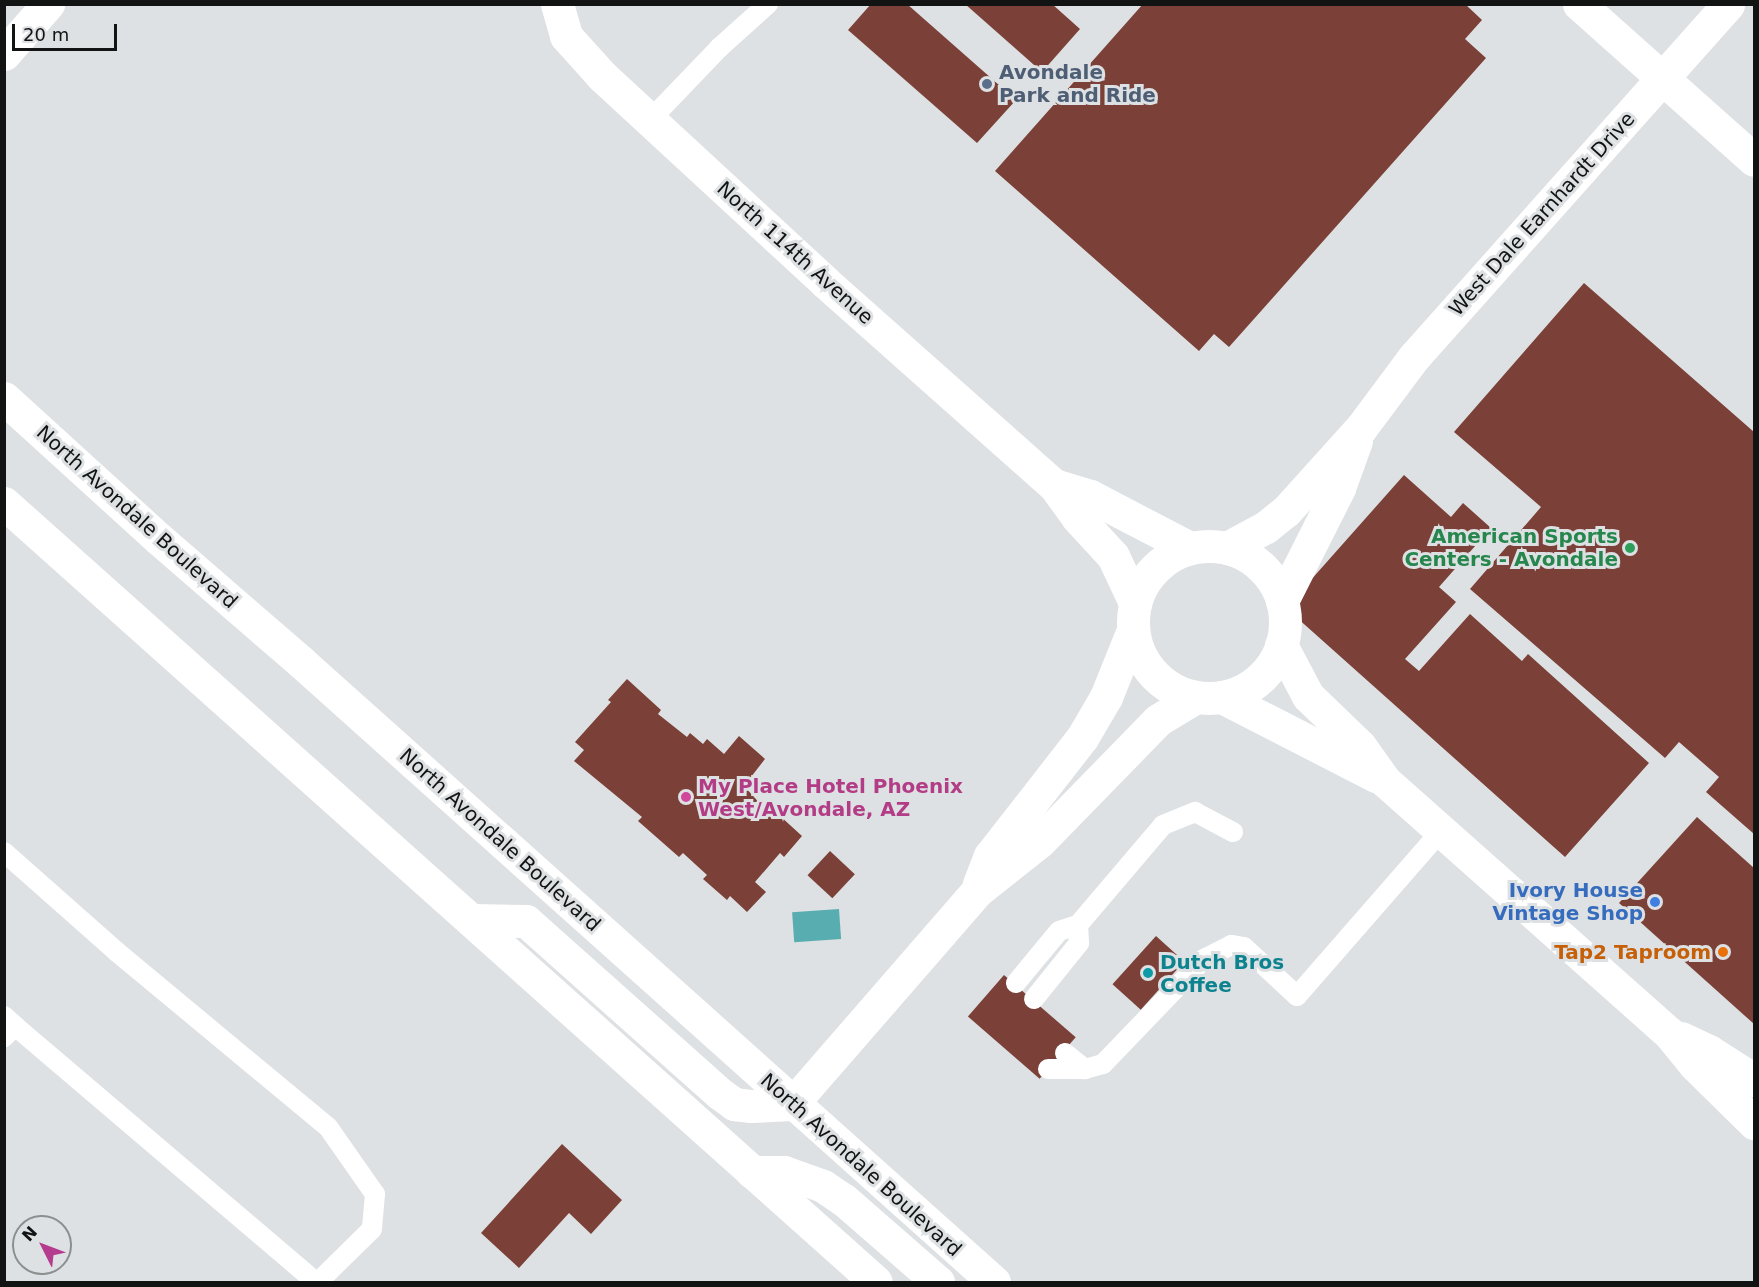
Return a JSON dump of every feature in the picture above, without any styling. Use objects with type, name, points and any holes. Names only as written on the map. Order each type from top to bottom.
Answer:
[{"type":"street","points":[[4,54],[48,4]]},
{"type":"street","name":"North 114th Avenue","points":[[557,4],[566,36],[602,76],[825,282],[1054,485]]},
{"type":"street","points":[[1579,4],[1755,160]]},
{"type":"street","name":"West Dale Earnhardt Drive","points":[[1227,548],[1266,528],[1286,511],[1361,428],[1414,357],[1663,80],[1728,4]]},
{"type":"street","name":"North Avondale Boulevard","points":[[4,398],[159,539],[301,662],[670,991],[792,1104],[994,1282]]},
{"type":"street","name":"West Dale Earnhardt Drive","points":[[1282,601],[1339,488],[1361,428]]},
{"type":"street","points":[[1054,485],[1090,496],[1190,548]]},
{"type":"street","points":[[1054,485],[1077,517],[1113,556],[1134,616],[1138,649],[1147,667],[1160,681],[1178,692],[1209,697],[1385,781]]},
{"type":"street","points":[[4,503],[876,1282]]},
{"type":"street","name":"West Dale Earnhardt Drive","points":[[792,1104],[977,891],[1040,841],[1158,720],[1209,697],[1242,691],[1259,680],[1272,664],[1281,645],[1285,623],[1282,601],[1271,577],[1252,559],[1227,548],[1209,546],[1190,548],[1172,556],[1155,568],[1143,584],[1106,697],[1082,738],[990,856],[977,891]]},
{"type":"street","points":[[1281,645],[1308,696],[1360,746],[1385,781],[1669,1033],[1695,1065],[1755,1123]]},
{"type":"street","points":[[471,920],[526,921],[734,1104],[751,1106],[792,1104]]},
{"type":"street","points":[[1669,1033],[1709,1051],[1755,1080]]},
{"type":"street","points":[[752,1172],[784,1172],[824,1186],[844,1200],[938,1282]]},
{"type":"lane","points":[[650,120],[719,48],[768,4]]},
{"type":"lane","points":[[1016,983],[1059,931],[1078,925],[1163,825],[1195,812],[1233,832]]},
{"type":"lane","points":[[1048,1069],[1085,1069],[1103,1064],[1204,959],[1231,945],[1244,946],[1298,996],[1441,831]]},
{"type":"lane","points":[[4,852],[117,952],[328,1127],[375,1194],[372,1229],[317,1282],[8,1027]]},
{"type":"lane","points":[[1034,999],[1079,943],[1078,925]]},
{"type":"lane","points":[[1065,1053],[1085,1069]]},
{"type":"water","points":[[839,909],[841,939],[794,942],[792,912]]},
{"type":"building","points":[[871,4],[907,4],[1016,100],[977,143],[848,30]]},
{"type":"building","points":[[965,4],[1052,4],[1080,29],[1042,72]]},
{"type":"building","points":[[1143,4],[1465,4],[1482,20],[1465,39],[1486,58],[1229,347],[1214,334],[1199,351],[995,171]]},
{"type":"building","name":"American Sports Centers - Avondale","points":[[1584,283],[1754,432],[1754,834],[1706,792],[1719,777],[1679,742],[1665,758],[1470,589],[1541,507],[1454,432]]},
{"type":"building","points":[[1404,475],[1451,517],[1463,503],[1491,528],[1439,587],[1456,602],[1405,659],[1419,671],[1470,614],[1522,661],[1528,654],[1649,763],[1565,857],[1286,608]]},
{"type":"building","name":"My Place Hotel Phoenix West/Avondale, AZ","points":[[627,679],[661,710],[658,714],[687,737],[690,733],[703,744],[707,739],[724,754],[739,736],[765,759],[744,786],[765,809],[768,805],[802,836],[784,857],[780,853],[755,882],[766,892],[747,912],[730,896],[727,900],[703,879],[707,875],[683,853],[679,857],[638,821],[642,817],[574,761],[584,750],[575,742],[611,702],[608,700]]},
{"type":"building","points":[[1697,817],[1754,868],[1754,1024],[1619,903]]},
{"type":"building","points":[[830,851],[855,874],[832,898],[807,875]]},
{"type":"building","name":"Dutch Bros Coffee","points":[[1156,936],[1184,961],[1141,1010],[1113,984]]},
{"type":"building","points":[[1004,975],[1076,1037],[1040,1079],[968,1017]]},
{"type":"building","points":[[562,1144],[622,1200],[591,1234],[569,1213],[519,1268],[481,1233]]},
{"type":"place","name":"Avondale Park and Ride","points":[[987,84]]},
{"type":"place","name":"American Sports Centers - Avondale","points":[[1630,548]]},
{"type":"place","name":"My Place Hotel Phoenix West/Avondale, AZ","points":[[686,797]]},
{"type":"place","name":"Ivory House Vintage Shop","points":[[1655,902]]},
{"type":"place","name":"Tap2 Taproom","points":[[1723,952]]},
{"type":"place","name":"Dutch Bros Coffee","points":[[1148,973]]}]
